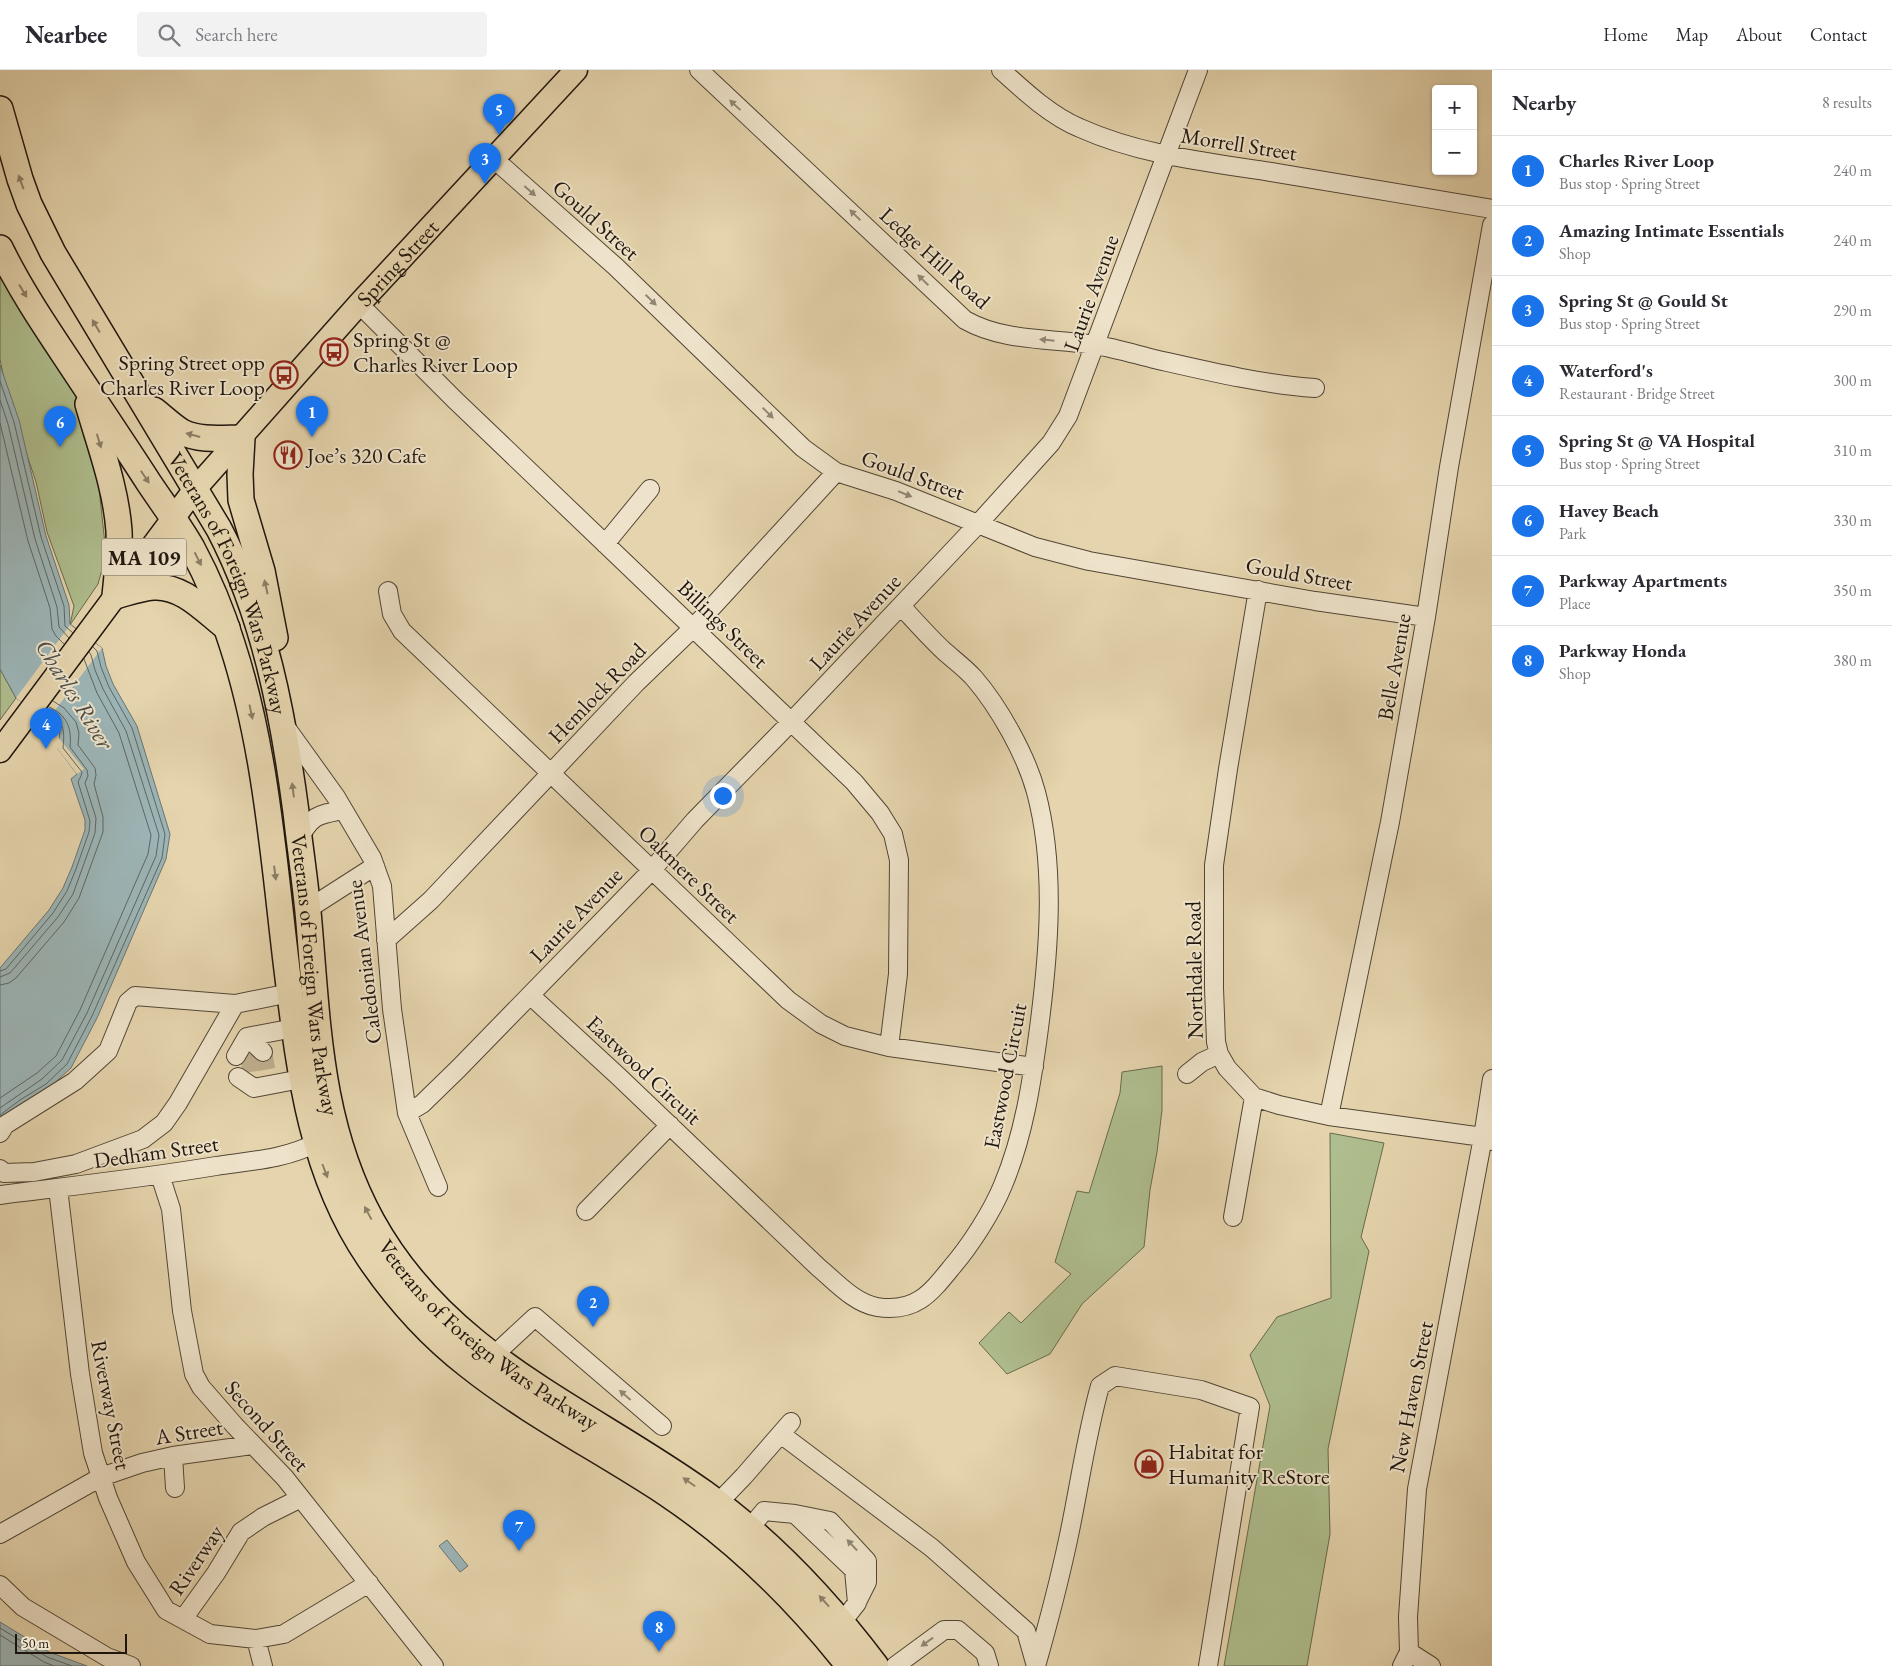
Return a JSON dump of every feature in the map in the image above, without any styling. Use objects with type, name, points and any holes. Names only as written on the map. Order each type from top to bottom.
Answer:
[{"type":"highway","name":"Veterans of Foreign Wars Parkway","points":[[0,109],[20,179],[40,229],[224,539],[245,588],[270,665],[283,722],[308,909],[317,1029],[323,1076],[334,1127],[353,1182],[375,1226],[397,1260],[448,1318],[493,1356],[550,1395],[662,1464],[718,1503],[750,1528],[806,1582],[849,1612],[876,1666]]},
{"type":"highway","name":"Veterans of Foreign Wars Parkway","points":[[0,248],[28,299],[173,517],[198,559],[227,628],[243,682],[261,768],[302,1079],[316,1143],[336,1198],[357,1239],[392,1290],[426,1329],[470,1367],[503,1391],[667,1494],[713,1528],[776,1584],[813,1623],[848,1666]]},
{"type":"highway","points":[[80,378],[115,501],[119,548],[115,596],[155,587],[175,590],[190,599],[227,628]]},
{"type":"highway","points":[[139,398],[186,434],[200,437],[242,438],[240,495],[262,571],[272,615],[283,722]]},
{"type":"main road","name":"Spring Street","points":[[0,751],[195,489],[359,304],[576,70]]},
{"type":"street","name":"Ledge Hill Road","points":[[699,70],[965,320],[979,328],[1007,336],[1095,345],[1218,373],[1285,386],[1315,388]]},
{"type":"street","name":"Morrell Street","points":[[1001,70],[1054,114],[1078,128],[1108,139],[1165,155],[1492,210]]},
{"type":"street","name":"Laurie Avenue","points":[[407,1113],[422,1104],[652,871],[695,820],[792,721],[978,524],[1055,436],[1068,416],[1198,70]]},
{"type":"street","name":"Gould Street","points":[[494,159],[616,268],[803,448],[836,472],[896,491],[1035,547],[1080,558],[1258,590],[1426,617]]},
{"type":"street","name":"Belle Avenue","points":[[1329,1116],[1390,822],[1426,617],[1449,467],[1492,225]]},
{"type":"street","name":"Billings Street","points":[[359,304],[455,400],[792,721],[854,782],[880,813],[893,834],[900,860],[898,974],[889,1047]]},
{"type":"street","name":"Hemlock Road","points":[[386,940],[431,900],[636,683],[694,627],[836,472]]},
{"type":"street","points":[[605,544],[650,489]]},
{"type":"street","name":"Northdale Road","points":[[1258,590],[1214,865],[1214,988],[1216,1042],[1219,1054],[1227,1068],[1254,1097],[1279,1105],[1329,1116],[1488,1139]]},
{"type":"street","name":"Oakmere Street","points":[[388,591],[392,614],[402,631],[788,1000],[808,1015],[845,1036],[889,1047],[1034,1067]]},
{"type":"street","name":"Eastwood Circuit","points":[[530,995],[670,1125],[818,1267],[848,1292],[862,1302],[875,1306],[895,1308],[911,1304],[929,1295],[968,1248],[1003,1187],[1012,1162],[1034,1067],[1047,971],[1048,883],[1042,820],[1035,789],[1020,751],[1000,712],[974,677],[943,650],[900,606]]},
{"type":"street","name":"Caledonian Avenue","points":[[283,722],[336,798],[372,858],[382,886],[392,1008],[407,1113],[438,1188]]},
{"type":"street","points":[[299,838],[308,822],[320,814],[343,810]]},
{"type":"street","points":[[308,909],[375,866]]},
{"type":"street","points":[[0,1133],[5,1125],[75,1081],[108,1051],[128,1002],[135,996],[235,1004],[290,993]]},
{"type":"street","points":[[0,1169],[4,1174],[34,1172],[76,1164],[142,1139],[164,1123],[178,1103],[235,1004]]},
{"type":"street","points":[[249,1050],[294,1028]]},
{"type":"street","points":[[1187,1074],[1202,1062],[1219,1054]]},
{"type":"street","points":[[252,1078],[302,1079]]},
{"type":"street","name":"New Haven Street","points":[[1405,1659],[1417,1489],[1488,1139],[1492,1078]]},
{"type":"street","points":[[1233,1217],[1254,1097]]},
{"type":"street","points":[[586,1211],[670,1125]]},
{"type":"street","name":"Dedham Street","points":[[0,1195],[160,1175],[300,1152],[316,1143]]},
{"type":"street","name":"Second Street","points":[[160,1175],[171,1209],[182,1311],[194,1374],[201,1387],[252,1445],[285,1478],[434,1666]]},
{"type":"street","name":"Riverway Street","points":[[58,1188],[80,1374],[94,1453],[108,1498],[136,1562],[166,1610],[210,1634],[256,1639],[284,1634],[369,1583]]},
{"type":"street","points":[[493,1356],[535,1317],[662,1426]]},
{"type":"street","points":[[1036,1666],[1068,1540],[1100,1386],[1115,1376],[1201,1390],[1250,1407],[1208,1666]]},
{"type":"street","points":[[718,1503],[786,1428],[932,1548],[1026,1632],[1036,1666]]},
{"type":"street","name":"A Street","points":[[0,1534],[101,1477],[142,1463],[173,1456],[252,1445]]},
{"type":"street","points":[[173,1456],[175,1488]]},
{"type":"street","name":"Riverway","points":[[183,1619],[216,1573],[241,1532],[263,1517],[301,1498]]},
{"type":"street","points":[[750,1528],[764,1511],[795,1514],[854,1570],[849,1612]]},
{"type":"street","points":[[0,1585],[23,1607],[107,1657],[131,1666]]},
{"type":"street","points":[[895,1666],[944,1630],[958,1630],[986,1653],[989,1666]]},
{"type":"street","points":[[256,1639],[263,1666]]},
{"type":"street","points":[[1405,1659],[1431,1666]]},
{"type":"green space","points":[[0,254],[89,414],[100,480],[105,544],[104,562],[98,584],[70,625],[74,606],[47,532],[36,482],[7,395],[0,359]]},
{"type":"green space","points":[[0,669],[16,698],[0,720]]},
{"type":"green space","points":[[1162,1066],[1162,1110],[1144,1247],[1082,1304],[1050,1354],[1007,1374],[979,1343],[1009,1312],[1021,1323],[1071,1274],[1055,1262],[1077,1191],[1089,1193],[1120,1093],[1122,1072]]},
{"type":"green space","points":[[1330,1133],[1384,1143],[1361,1237],[1369,1251],[1328,1449],[1330,1534],[1307,1666],[1224,1666],[1270,1406],[1250,1355],[1277,1317],[1331,1298]]},
{"type":"water","name":"Charles River","points":[[0,365],[19,420],[46,536],[69,605],[70,624],[102,648],[113,684],[137,726],[170,834],[166,859],[97,1018],[71,1068],[49,1088],[0,1122],[0,968],[49,910],[63,888],[85,830],[85,820],[71,779],[77,774],[58,749],[60,731],[48,719],[16,698],[0,669]]},
{"type":"water","points":[[447,1540],[468,1566],[460,1572],[439,1546]]},
{"type":"water","points":[[0,1622],[49,1652],[87,1666],[0,1666]]},
{"type":"pier","points":[[70,625],[102,648],[47,721],[16,698]]},
{"type":"pier","points":[[58,737],[84,769],[77,774],[56,747]]},
{"type":"tunnel","points":[[263,1052],[267,1073]]},
{"type":"tunnel","points":[[249,1054],[252,1075]]},
{"type":"place","name":"Spring St @ VA Hospital","points":[[499,135]]},
{"type":"place","name":"Spring St @ Gould St","points":[[485,184]]},
{"type":"place","name":"Spring St @ Charles River Loop","points":[[334,352]]},
{"type":"place","name":"Spring Street opp Charles River Loop","points":[[284,375]]},
{"type":"place","name":"Charles River Loop","points":[[312,437]]},
{"type":"place","name":"Havey Beach","points":[[60,447]]},
{"type":"place","name":"Joe’s 320 Cafe","points":[[288,455]]},
{"type":"place","name":"Waterford's","points":[[46,749]]},
{"type":"place","name":"Amazing Intimate Essentials","points":[[593,1327]]},
{"type":"place","name":"Habitat for Humanity ReStore","points":[[1149,1464]]},
{"type":"place","name":"Parkway Apartments","points":[[519,1551]]},
{"type":"place","name":"Parkway Honda","points":[[659,1652]]}]
